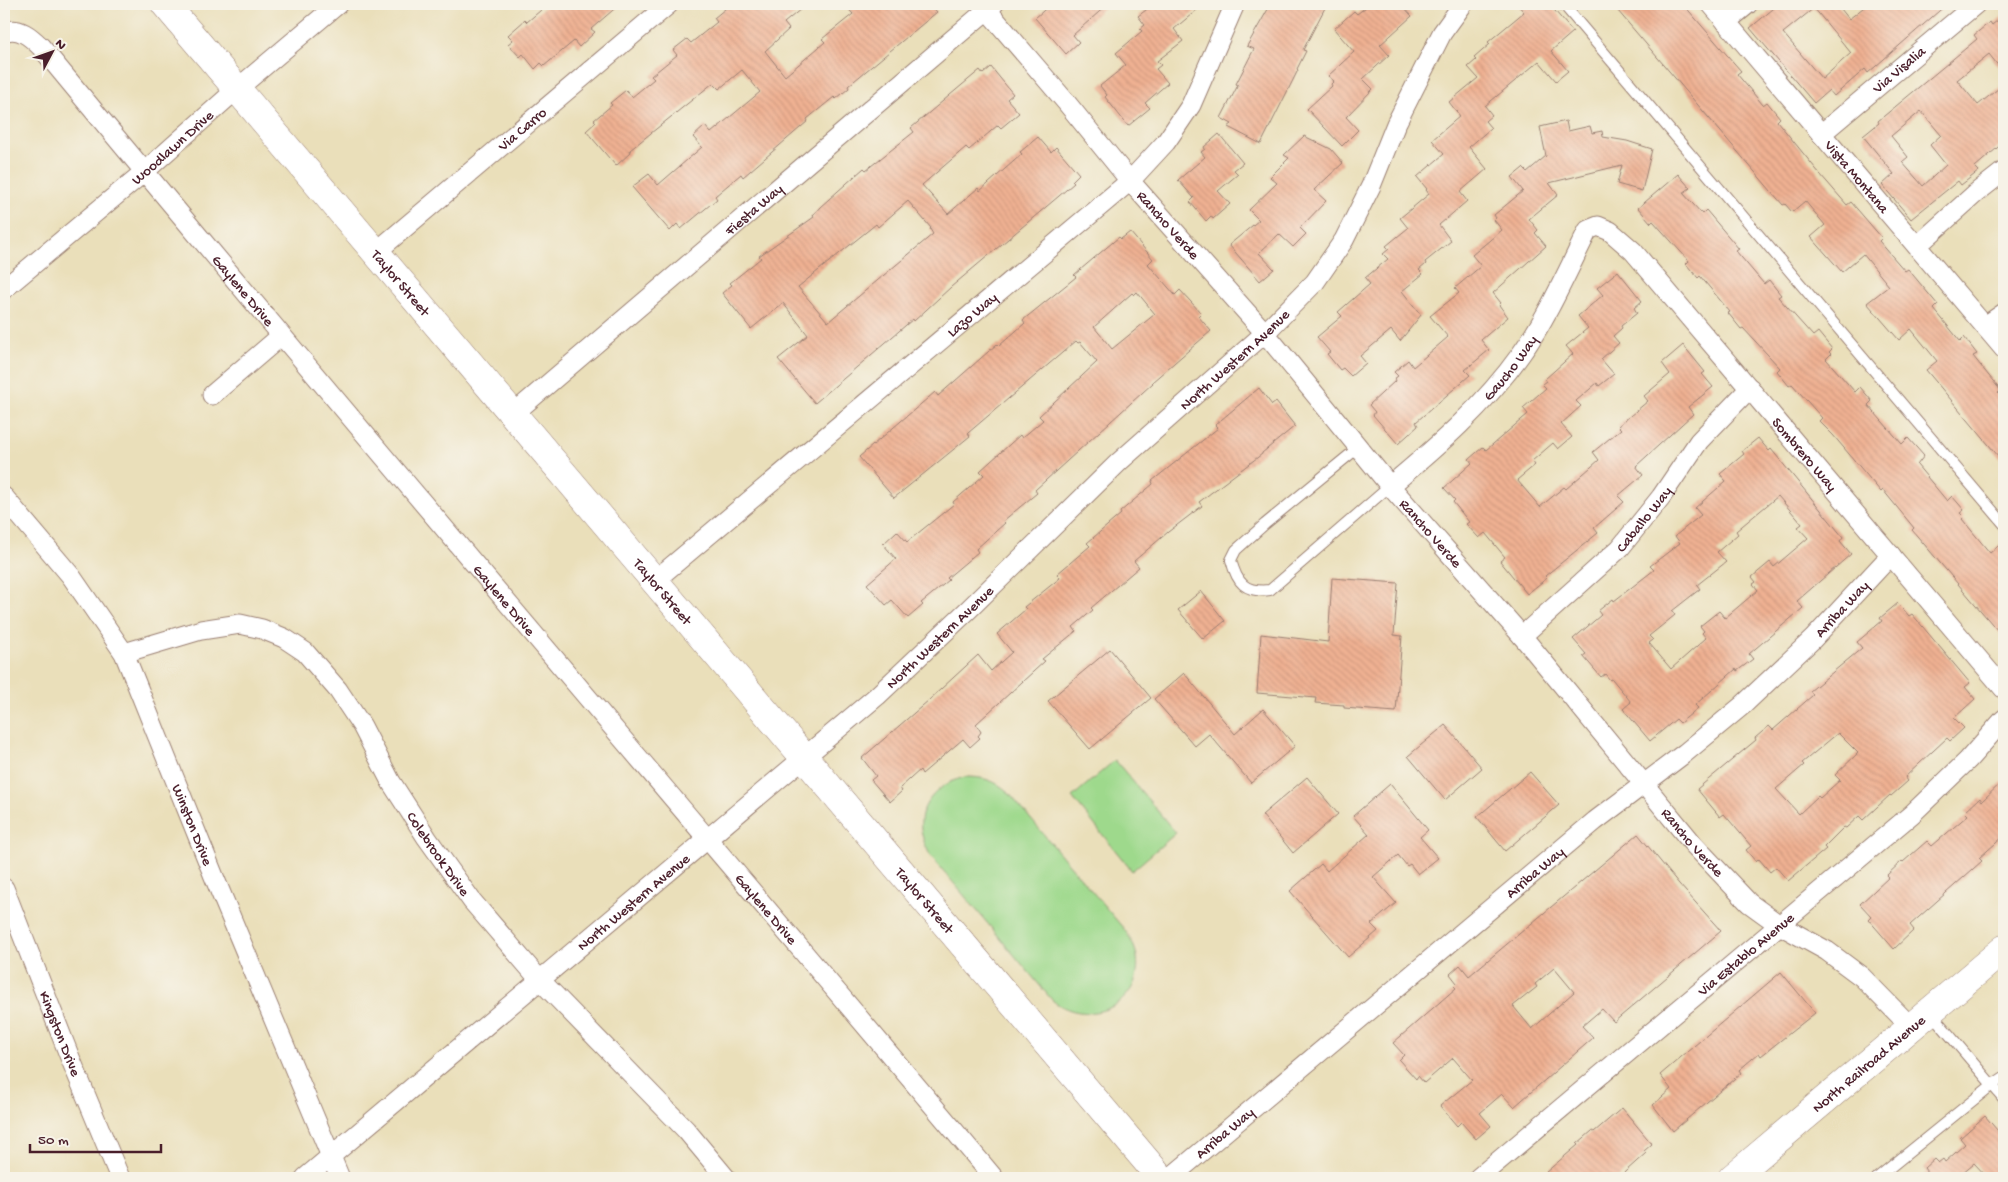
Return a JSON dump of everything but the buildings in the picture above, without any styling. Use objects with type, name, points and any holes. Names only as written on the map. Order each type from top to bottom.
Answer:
[{"type":"street","name":"Taylor Street","points":[[165,4],[1161,1178]]},
{"type":"street","name":"Woodlawn Drive","points":[[4,289],[144,172],[237,89],[338,4]]},
{"type":"street","name":"Via Carro","points":[[376,252],[669,4]]},
{"type":"street","name":"Lazo Way","points":[[654,581],[1130,181],[1166,142],[1191,105],[1235,4]]},
{"type":"street","name":"North Western Avenue","points":[[305,1178],[877,696],[1119,462],[1265,333],[1315,282],[1344,240],[1371,186],[1396,124],[1442,33],[1463,4]]},
{"type":"street","name":"Vista Montana","points":[[1711,4],[2004,349]]},
{"type":"street","points":[[1726,22],[1748,4]]},
{"type":"street","name":"Via Visalia","points":[[1821,134],[1976,4]]},
{"type":"street","name":"Rancho Verde","points":[[988,6],[1130,181],[1265,333],[1390,486],[1522,636],[1694,845],[1749,903],[1778,924],[1827,951],[1921,1019]]},
{"type":"street","name":"Fiesta Way","points":[[513,414],[988,6]]},
{"type":"street","name":"Gaylene Drive","points":[[6,31],[16,30],[31,38],[41,47],[281,336],[994,1178]]},
{"type":"street","points":[[1917,246],[2004,170]]},
{"type":"street","name":"Sombrero Way","points":[[1598,226],[1610,231],[1633,251],[2004,689]]},
{"type":"street","name":"Gaucho Way","points":[[1390,486],[1444,441],[1475,411],[1522,353],[1588,230],[1598,226]]},
{"type":"street","points":[[1985,326],[2004,313]]},
{"type":"street","points":[[212,396],[281,336]]},
{"type":"street","name":"Caballo Way","points":[[1522,636],[1620,548],[1660,497],[1699,440],[1750,388]]},
{"type":"street","name":"Winston Drive","points":[[4,497],[71,576],[124,653],[215,879],[340,1178]]},
{"type":"street","name":"Arriba Way","points":[[1170,1178],[1595,821],[1743,705],[1813,639],[1891,555]]},
{"type":"street","name":"Colebrook Drive","points":[[124,653],[201,630],[240,624],[262,629],[284,638],[305,652],[338,690],[362,726],[391,782],[427,838],[472,900],[539,980],[686,1130],[726,1178]]},
{"type":"street","name":"Via Establo Avenue","points":[[1478,1178],[1778,924],[1912,814],[1968,760],[2004,719]]},
{"type":"street","name":"Kingston Drive","points":[[4,888],[69,1056],[120,1178]]},
{"type":"street","name":"North Railroad Avenue","points":[[1732,1178],[2004,949]]},
{"type":"lane","points":[[1563,4],[2004,524]]},
{"type":"lane","points":[[1359,447],[1264,524],[1236,550],[1231,560],[1234,572],[1241,584],[1256,592],[1270,590],[1390,486]]},
{"type":"lane","points":[[1921,1019],[1992,1085],[2004,1099]]},
{"type":"lane","points":[[1877,1178],[2004,1077]]},
{"type":"green space","points":[[1115,760],[1176,833],[1132,871],[1072,797]]},
{"type":"green space","points":[[966,777],[988,780],[998,784],[1007,791],[1124,929],[1134,946],[1137,957],[1137,974],[1132,988],[1123,999],[1111,1007],[1097,1012],[1081,1012],[1066,1008],[1052,1000],[930,855],[922,836],[921,819],[923,810],[940,788],[957,779]]}]
